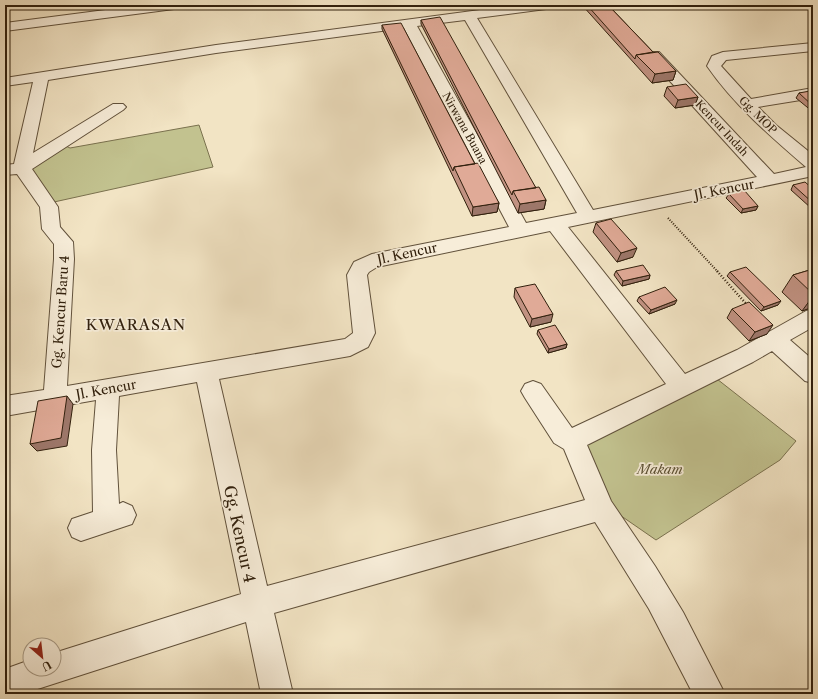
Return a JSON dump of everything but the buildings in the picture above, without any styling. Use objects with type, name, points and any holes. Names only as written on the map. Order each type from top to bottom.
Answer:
[{"type":"street","points":[[5,27],[42,16],[174,5]]},
{"type":"street","points":[[5,82],[222,49],[546,5]]},
{"type":"street","points":[[468,15],[588,216]]},
{"type":"street","name":"Nirwana Buana","points":[[410,26],[520,230]]},
{"type":"street","name":"Kencur Indah","points":[[646,46],[770,180]]},
{"type":"street","name":"Gg. MOP","points":[[811,49],[732,55],[718,59],[714,66],[715,69],[770,128],[813,164]]},
{"type":"street","points":[[13,169],[40,77]]},
{"type":"street","points":[[747,104],[813,93]]},
{"type":"street","points":[[13,169],[118,107]]},
{"type":"street","name":"Gg. Kencur Baru 4","points":[[13,169],[49,207],[51,229],[63,242],[64,259],[55,398]]},
{"type":"street","name":"Jl. Kencur","points":[[5,406],[206,373],[356,345],[363,338],[364,333],[357,275],[361,267],[365,264],[379,259],[813,171]]},
{"type":"street","points":[[554,223],[682,387]]},
{"type":"street","points":[[573,442],[578,436],[682,387],[775,340],[813,317]]},
{"type":"street","points":[[775,340],[813,374]]},
{"type":"street","name":"Gg. Kencur 4","points":[[206,373],[277,694]]},
{"type":"street","points":[[81,528],[114,518],[104,450],[108,389]]},
{"type":"street","points":[[533,391],[563,436],[573,442],[589,476],[601,508],[642,568],[663,603],[709,694]]},
{"type":"street","points":[[62,665],[256,604],[601,508]]},
{"type":"street","points":[[5,684],[26,677]]},
{"type":"path","points":[[654,203],[732,286],[752,312]]},
{"type":"green space","points":[[199,125],[213,167],[54,202],[29,168],[66,146],[70,148]]},
{"type":"green space","name":"Makam","points":[[717,379],[796,441],[780,460],[656,540],[614,511],[582,441]]},
{"type":"district","name":"KWARASAN","points":[[136,324]]}]
